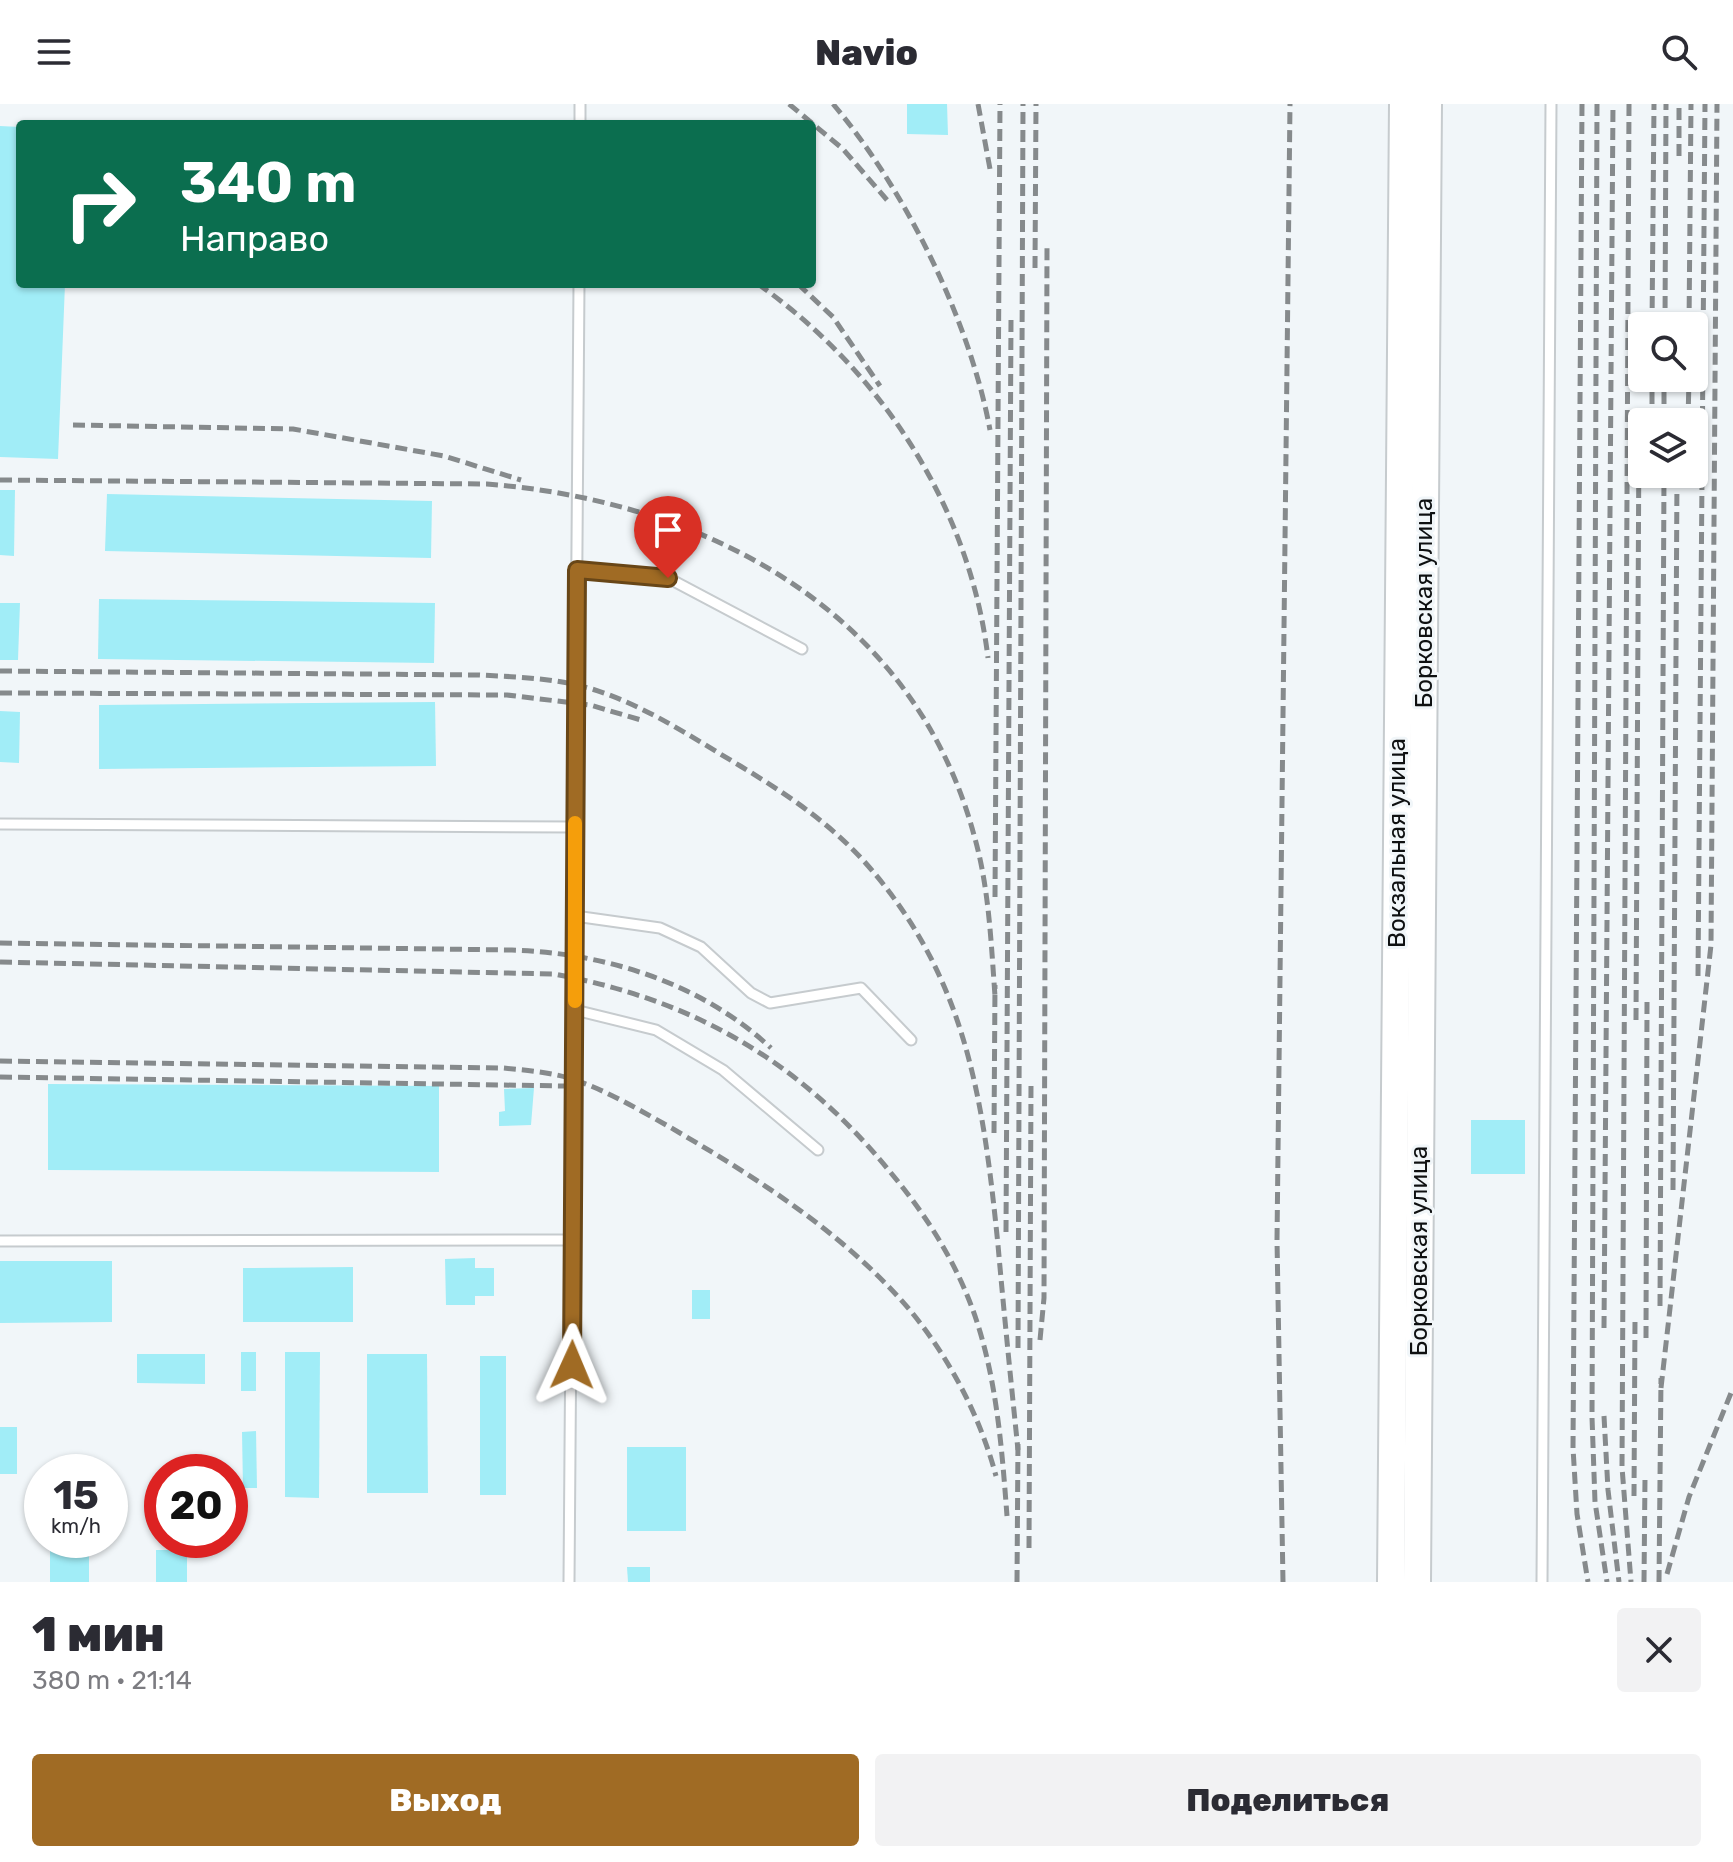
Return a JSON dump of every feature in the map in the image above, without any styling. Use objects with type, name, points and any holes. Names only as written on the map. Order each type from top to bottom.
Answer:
[{"type":"main road","name":"Вокзальная улица","points":[[1391,1582],[1403,104]]},
{"type":"main road","name":"Борковская улица","points":[[1417,1582],[1428,104]]},
{"type":"lane","points":[[1542,1582],[1551,104]]},
{"type":"lane","points":[[569,1582],[579,288]]},
{"type":"lane","points":[[577,570],[668,578],[802,649]]},
{"type":"lane","points":[[0,824],[575,827]]},
{"type":"lane","points":[[575,916],[660,928],[701,947],[751,993],[770,1003],[861,988],[911,1040]]},
{"type":"lane","points":[[575,1010],[656,1030],[723,1070],[818,1150]]},
{"type":"lane","points":[[0,1241],[574,1240]]},
{"type":"building","points":[[907,104],[947,104],[948,135],[907,134]]},
{"type":"building","points":[[0,126],[16,127],[16,288],[65,288],[58,459],[0,457]]},
{"type":"building","points":[[0,490],[15,490],[14,556],[0,555]]},
{"type":"building","points":[[107,494],[432,501],[431,558],[105,551]]},
{"type":"building","points":[[99,599],[435,603],[434,663],[98,659]]},
{"type":"building","points":[[0,603],[20,603],[18,660],[0,660]]},
{"type":"building","points":[[435,702],[436,766],[99,769],[99,705]]},
{"type":"building","points":[[0,711],[20,712],[19,763],[0,762]]},
{"type":"building","points":[[48,1084],[439,1086],[439,1172],[48,1170]]},
{"type":"building","points":[[534,1088],[531,1125],[499,1126],[499,1112],[505,1111],[504,1089]]},
{"type":"building","points":[[1471,1120],[1525,1120],[1525,1174],[1471,1174]]},
{"type":"building","points":[[475,1258],[475,1268],[494,1268],[494,1296],[475,1296],[475,1305],[446,1305],[445,1259]]},
{"type":"building","points":[[0,1261],[112,1261],[112,1322],[0,1323]]},
{"type":"building","points":[[353,1267],[353,1322],[243,1322],[243,1268]]},
{"type":"building","points":[[692,1290],[710,1290],[710,1319],[692,1319]]},
{"type":"building","points":[[241,1352],[256,1352],[256,1391],[241,1391]]},
{"type":"building","points":[[285,1352],[320,1352],[319,1498],[285,1497]]},
{"type":"building","points":[[137,1354],[205,1354],[205,1384],[137,1383]]},
{"type":"building","points":[[367,1354],[427,1354],[428,1493],[367,1493]]},
{"type":"building","points":[[480,1356],[506,1356],[506,1495],[480,1495]]},
{"type":"building","points":[[0,1427],[17,1427],[17,1474],[0,1474]]},
{"type":"building","points":[[256,1431],[257,1488],[248,1488],[248,1454],[242,1454],[242,1432]]},
{"type":"building","points":[[627,1447],[686,1447],[686,1531],[627,1531]]},
{"type":"building","points":[[50,1558],[89,1558],[89,1582],[50,1582]]},
{"type":"building","points":[[156,1558],[187,1558],[187,1582],[156,1582]]},
{"type":"building","points":[[627,1567],[650,1567],[650,1582],[628,1582]]},
{"type":"railway","points":[[789,104],[808,120]]},
{"type":"railway","points":[[833,104],[885,175],[931,258],[967,345],[990,430]]},
{"type":"railway","points":[[978,104],[990,169]]},
{"type":"railway","points":[[995,897],[1000,104]]},
{"type":"railway","points":[[1018,1348],[1023,104]]},
{"type":"railway","points":[[1035,268],[1036,104]]},
{"type":"railway","points":[[1283,1582],[1277,1240],[1290,104]]},
{"type":"railway","points":[[1582,104],[1573,1448],[1577,1514],[1588,1582]]},
{"type":"railway","points":[[1597,104],[1592,1417],[1595,1502],[1607,1582]]},
{"type":"railway","points":[[1604,1328],[1613,104]]},
{"type":"railway","points":[[1629,104],[1622,1467],[1631,1582]]},
{"type":"railway","points":[[1652,312],[1654,104]]},
{"type":"railway","points":[[1665,312],[1666,104]]},
{"type":"railway","points":[[1679,104],[1679,156]]},
{"type":"railway","points":[[1689,312],[1691,104]]},
{"type":"railway","points":[[1698,976],[1705,104]]},
{"type":"railway","points":[[1661,1388],[1711,945],[1717,104]]},
{"type":"railway","points":[[816,126],[843,149],[887,200]]},
{"type":"railway","points":[[1040,1340],[1044,1298],[1047,248]]},
{"type":"railway","points":[[763,288],[843,358],[880,401],[912,447],[940,496],[962,548],[978,602],[988,658]]},
{"type":"railway","points":[[802,288],[833,317],[880,386]]},
{"type":"railway","points":[[1006,1232],[1011,320]]},
{"type":"railway","points":[[1652,392],[1652,408]]},
{"type":"railway","points":[[1664,392],[1664,408]]},
{"type":"railway","points":[[1688,408],[1689,392]]},
{"type":"railway","points":[[73,425],[293,429],[444,456],[521,480]]},
{"type":"railway","points":[[0,480],[487,484],[568,495],[646,514],[721,543],[789,582],[851,630],[903,688],[945,756],[974,835],[983,874],[995,996]]},
{"type":"railway","points":[[1636,1020],[1639,488]]},
{"type":"railway","points":[[1660,1306],[1664,488]]},
{"type":"railway","points":[[1673,1190],[1677,488]]},
{"type":"railway","points":[[0,671],[479,675],[564,682],[629,703],[664,721],[767,782],[817,818],[848,844],[897,903],[925,947],[947,993],[963,1040],[985,1138],[1018,1450]]},
{"type":"railway","points":[[0,693],[507,695],[590,705],[641,720]]},
{"type":"railway","points":[[0,943],[547,952],[617,965],[683,989],[744,1025],[771,1048]]},
{"type":"railway","points":[[0,962],[554,974],[653,1000],[699,1019],[742,1042],[782,1068],[856,1134],[917,1206],[951,1260],[969,1299],[989,1367],[1001,1441],[1007,1516]]},
{"type":"railway","points":[[994,1133],[995,985]]},
{"type":"railway","points":[[1646,1338],[1647,1002]]},
{"type":"railway","points":[[0,1061],[503,1068],[553,1074],[595,1088],[668,1126],[765,1186],[827,1231],[884,1281],[924,1327],[950,1367],[972,1409],[996,1476]]},
{"type":"railway","points":[[0,1077],[564,1086]]},
{"type":"railway","points":[[1029,1548],[1031,1084]]},
{"type":"railway","points":[[1634,1496],[1635,1320]]},
{"type":"railway","points":[[1659,1582],[1661,1378]]},
{"type":"railway","points":[[1667,1574],[1689,1497],[1733,1388]]},
{"type":"railway","points":[[1604,1416],[1608,1490],[1619,1582]]},
{"type":"railway","points":[[1017,1582],[1018,1440]]},
{"type":"railway","points":[[1644,1582],[1645,1478]]},
{"type":"slow traffic","points":[[575,823],[575,1001]]},
{"type":"route","points":[[572,1365],[577,570],[668,578]]}]
